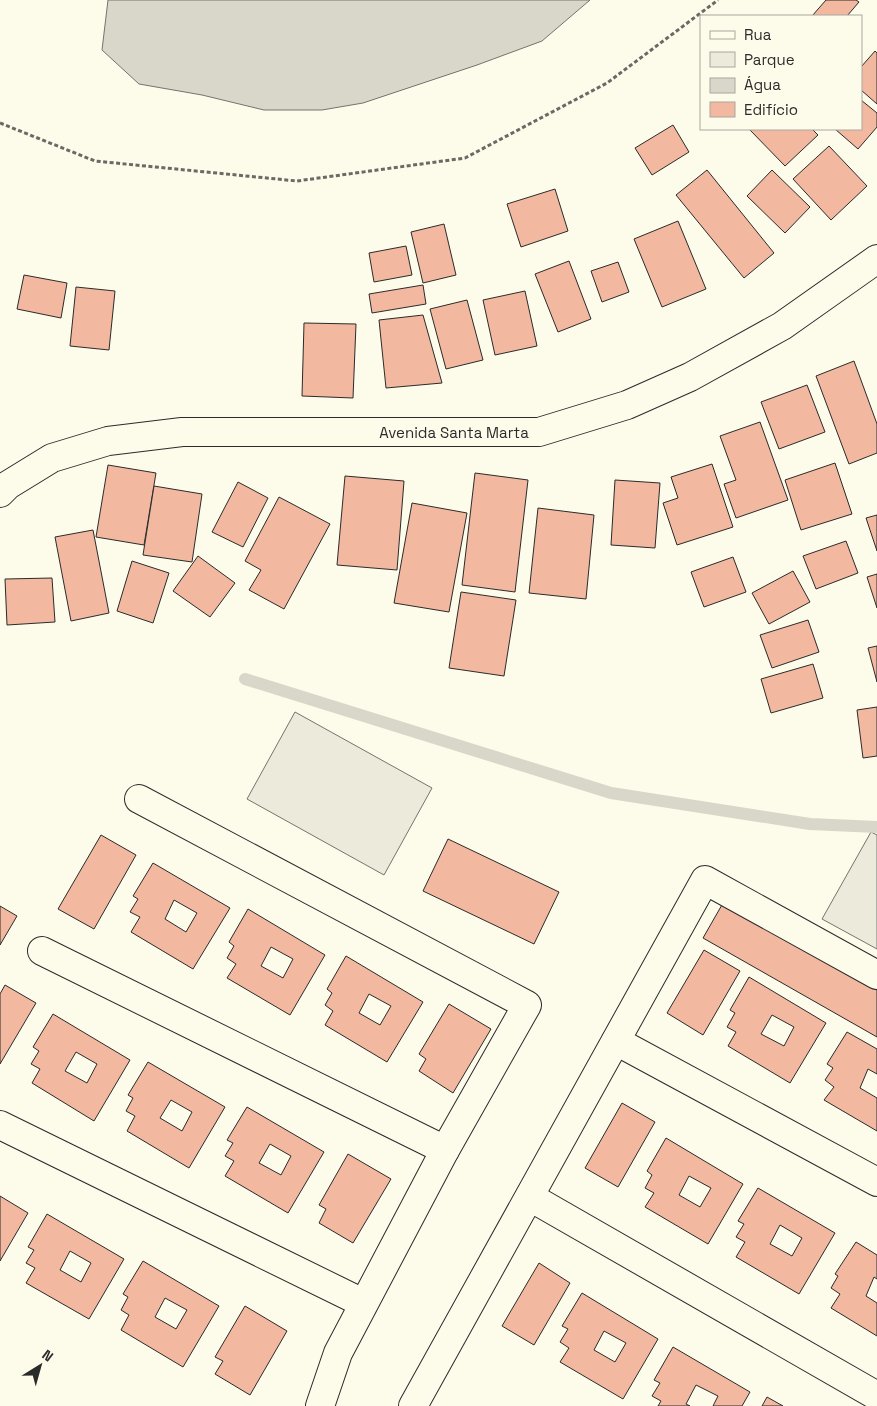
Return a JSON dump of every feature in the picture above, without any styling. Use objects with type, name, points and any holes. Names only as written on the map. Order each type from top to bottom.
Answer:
[{"type":"street","name":"Avenida Santa Marta","points":[[0,493],[8,485],[52,458],[108,442],[182,432],[539,432],[627,405],[690,377],[782,326],[877,259]]},
{"type":"street","points":[[139,799],[527,1005],[444,1150],[363,1304],[338,1353],[320,1406]]},
{"type":"street","points":[[413,1406],[705,880],[877,975]]},
{"type":"street","points":[[42,951],[444,1150]]},
{"type":"street","points":[[616,1041],[877,1182]]},
{"type":"street","points":[[0,1125],[363,1304]]},
{"type":"street","points":[[530,1197],[877,1396]]},
{"type":"path","points":[[0,123],[96,161],[297,181],[465,158],[607,83],[718,0]]},
{"type":"green space","points":[[295,712],[432,788],[384,875],[247,799]]},
{"type":"green space","points":[[871,832],[877,835],[877,949],[822,919]]},
{"type":"water","points":[[108,0],[590,0],[542,41],[477,65],[363,103],[322,110],[264,110],[202,95],[139,84],[102,50]]},
{"type":"building","points":[[826,0],[856,0],[859,2],[848,15],[813,15]]},
{"type":"building","points":[[875,51],[877,53],[877,104],[862,91],[862,66]]},
{"type":"building","points":[[862,101],[877,113],[877,127],[858,149],[836,130],[862,130]]},
{"type":"building","points":[[673,125],[689,152],[652,175],[635,148]]},
{"type":"building","points":[[750,130],[813,130],[818,135],[785,166]]},
{"type":"building","points":[[829,146],[867,186],[831,220],[793,179]]},
{"type":"building","points":[[707,170],[774,253],[744,278],[676,195]]},
{"type":"building","points":[[772,170],[810,207],[785,233],[747,196]]},
{"type":"building","points":[[555,189],[568,231],[521,247],[507,204]]},
{"type":"building","points":[[678,221],[706,289],[662,307],[634,239]]},
{"type":"building","points":[[444,224],[456,275],[423,283],[411,232]]},
{"type":"building","points":[[406,246],[412,275],[374,282],[369,253]]},
{"type":"building","points":[[569,261],[591,319],[558,332],[535,274]]},
{"type":"building","points":[[618,262],[629,292],[602,302],[591,271]]},
{"type":"building","points":[[24,275],[67,283],[61,318],[17,309]]},
{"type":"building","points":[[423,285],[426,304],[372,313],[369,294]]},
{"type":"building","points":[[76,287],[115,291],[109,350],[70,346]]},
{"type":"building","points":[[525,291],[537,346],[495,355],[483,300]]},
{"type":"building","points":[[467,300],[483,360],[446,369],[430,309]]},
{"type":"building","points":[[423,315],[442,383],[386,388],[379,320]]},
{"type":"building","points":[[304,323],[356,324],[353,398],[302,396]]},
{"type":"building","points":[[854,361],[877,424],[877,453],[849,464],[816,376]]},
{"type":"building","points":[[807,385],[825,432],[779,449],[761,402]]},
{"type":"building","points":[[760,422],[788,500],[736,518],[724,484],[736,480],[720,436]]},
{"type":"building","points":[[835,463],[852,514],[801,530],[785,480]]},
{"type":"building","points":[[712,464],[733,527],[677,545],[663,503],[678,498],[671,477]]},
{"type":"building","points":[[108,465],[156,473],[144,545],[96,537]]},
{"type":"building","points":[[475,473],[528,480],[515,592],[462,585]]},
{"type":"building","points":[[345,476],[404,481],[397,570],[337,565]]},
{"type":"building","points":[[615,480],[660,483],[655,548],[611,545]]},
{"type":"building","points":[[238,482],[268,498],[243,547],[212,532]]},
{"type":"building","points":[[154,486],[202,494],[192,562],[143,555]]},
{"type":"building","points":[[279,497],[330,524],[284,609],[249,590],[261,570],[245,561]]},
{"type":"building","points":[[412,503],[467,513],[449,612],[394,603]]},
{"type":"building","points":[[538,508],[594,515],[586,599],[529,593]]},
{"type":"building","points":[[877,515],[877,551],[866,518]]},
{"type":"building","points":[[93,530],[109,613],[71,621],[55,537]]},
{"type":"building","points":[[846,541],[858,573],[816,589],[803,556]]},
{"type":"building","points":[[198,556],[235,583],[210,617],[173,591]]},
{"type":"building","points":[[733,557],[746,592],[704,607],[691,572]]},
{"type":"building","points":[[132,561],[169,573],[153,623],[117,611]]},
{"type":"building","points":[[793,571],[810,602],[769,624],[752,593]]},
{"type":"building","points":[[877,574],[877,608],[867,577]]},
{"type":"building","points":[[52,578],[55,622],[7,625],[5,579]]},
{"type":"building","points":[[461,592],[516,600],[504,676],[449,668]]},
{"type":"building","points":[[808,620],[819,652],[772,668],[760,635]]},
{"type":"building","points":[[877,646],[877,682],[868,648]]},
{"type":"building","points":[[813,664],[823,698],[771,713],[761,679]]},
{"type":"building","points":[[877,707],[877,756],[863,758],[857,710]]},
{"type":"building","points":[[101,835],[136,855],[94,929],[58,909]]},
{"type":"building","points":[[448,839],[559,892],[534,944],[423,891]]},
{"type":"building","points":[[153,863],[230,908],[193,969],[131,932],[140,917],[130,912],[138,899],[133,896]],"holes":[[[174,900],[197,913],[186,932],[165,919]]]},
{"type":"building","points":[[723,903],[877,990],[877,1037],[703,938]]},
{"type":"building","points":[[0,906],[17,916],[0,945]]},
{"type":"building","points":[[248,909],[325,955],[290,1015],[227,978],[236,964],[227,958],[234,946],[229,942]],"holes":[[[271,947],[293,959],[283,978],[261,966]]]},
{"type":"building","points":[[704,950],[740,971],[703,1035],[667,1013]]},
{"type":"building","points":[[346,956],[423,1002],[387,1062],[325,1025],[333,1011],[325,1005],[332,993],[327,989]],"holes":[[[369,994],[391,1006],[380,1025],[359,1013]]]},
{"type":"building","points":[[749,977],[826,1023],[790,1083],[728,1046],[736,1032],[727,1027],[735,1013],[730,1010]],"holes":[[[772,1015],[794,1027],[784,1046],[761,1034]]]},
{"type":"building","points":[[5,985],[36,1003],[0,1064],[0,994]]},
{"type":"building","points":[[449,1004],[491,1029],[453,1093],[419,1071],[426,1059],[419,1054]]},
{"type":"building","points":[[53,1014],[130,1060],[94,1121],[32,1083],[40,1069],[31,1064],[39,1051],[33,1047]],"holes":[[[76,1052],[97,1064],[87,1083],[65,1071]]]},
{"type":"building","points":[[847,1032],[877,1049],[877,1074],[868,1069],[860,1088],[877,1098],[877,1131],[824,1100],[834,1087],[825,1080],[833,1068],[827,1064]]},
{"type":"building","points":[[148,1062],[225,1107],[189,1168],[127,1131],[135,1116],[126,1111],[133,1098],[128,1095]],"holes":[[[171,1100],[192,1112],[182,1131],[160,1118]]]},
{"type":"building","points":[[622,1103],[655,1122],[618,1187],[585,1168]]},
{"type":"building","points":[[247,1107],[324,1152],[288,1213],[225,1176],[234,1161],[225,1156],[233,1143],[227,1140]],"holes":[[[270,1144],[291,1156],[281,1175],[259,1163]]]},
{"type":"building","points":[[666,1138],[743,1184],[708,1244],[645,1207],[654,1193],[645,1188],[652,1175],[647,1171]],"holes":[[[689,1176],[711,1188],[700,1207],[679,1195]]]},
{"type":"building","points":[[348,1154],[391,1179],[353,1243],[319,1223],[326,1209],[319,1205]]},
{"type":"building","points":[[758,1188],[835,1233],[799,1294],[736,1257],[745,1242],[736,1237],[744,1224],[738,1221]],"holes":[[[780,1225],[802,1238],[792,1256],[770,1244]]]},
{"type":"building","points":[[0,1196],[28,1213],[0,1261]]},
{"type":"building","points":[[47,1214],[124,1259],[89,1319],[26,1283],[35,1268],[26,1263],[34,1250],[28,1247]],"holes":[[[70,1251],[91,1263],[81,1282],[60,1270]]]},
{"type":"building","points":[[856,1242],[877,1255],[877,1279],[874,1277],[866,1296],[877,1303],[877,1336],[831,1308],[840,1294],[831,1288],[838,1276],[835,1274]]},
{"type":"building","points":[[143,1261],[219,1306],[183,1367],[121,1330],[129,1315],[121,1310],[128,1297],[123,1294]],"holes":[[[165,1298],[187,1310],[176,1329],[155,1317]]]},
{"type":"building","points":[[539,1263],[570,1283],[534,1345],[502,1326]]},
{"type":"building","points":[[582,1293],[658,1339],[623,1399],[560,1362],[569,1348],[560,1342],[568,1329],[562,1326]],"holes":[[[604,1331],[626,1343],[615,1362],[594,1350]]]},
{"type":"building","points":[[245,1306],[287,1331],[250,1395],[215,1374],[223,1361],[215,1357]]},
{"type":"building","points":[[673,1347],[750,1392],[742,1406],[713,1406],[718,1396],[696,1385],[686,1404],[690,1406],[658,1406],[661,1401],[652,1396],[660,1383],[654,1380]]},
{"type":"building","points":[[767,1397],[783,1406],[762,1406]]},
{"type":"waterway","points":[[245,679],[611,793],[810,824],[877,827]]}]
